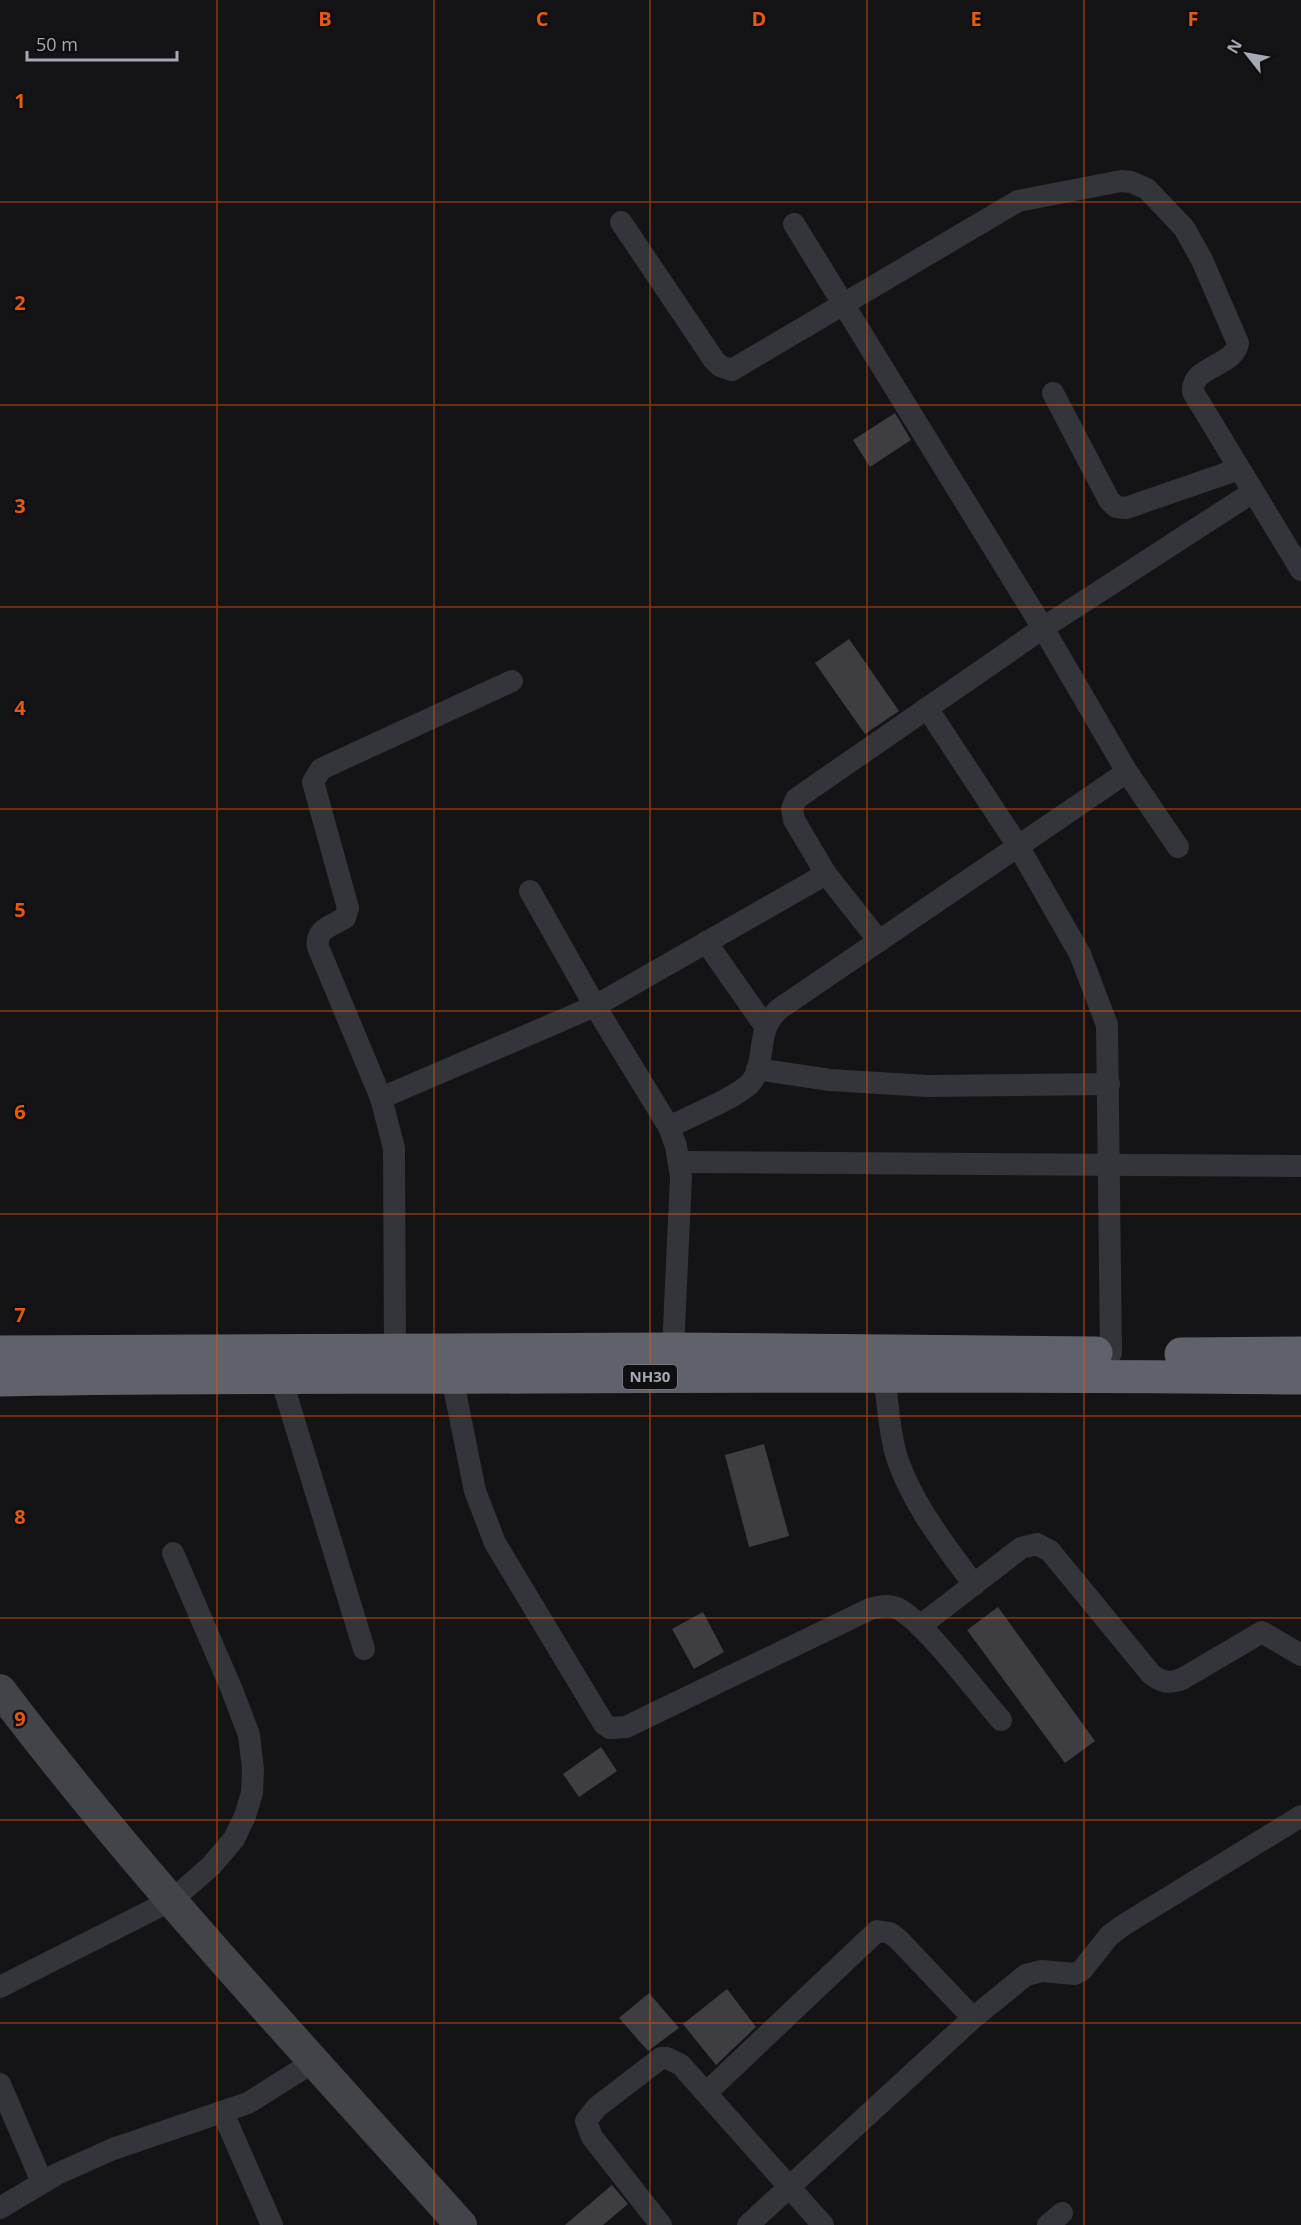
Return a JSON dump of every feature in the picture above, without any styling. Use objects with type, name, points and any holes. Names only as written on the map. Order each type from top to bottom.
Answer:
[{"type":"highway","name":"NH30","points":[[0,1352],[673,1349],[1301,1353]]},
{"type":"highway","name":"NH30","points":[[0,1380],[280,1375],[1301,1378]]},
{"type":"street","points":[[621,222],[714,360],[725,369],[740,367],[843,303],[1018,201],[1121,181],[1140,184],[1159,200],[1195,245],[1236,337],[1238,347],[1236,351],[1200,376],[1193,387],[1197,400],[1301,570]]},
{"type":"street","points":[[794,224],[1043,628],[1127,772],[1178,847]]},
{"type":"street","points":[[1053,393],[1109,500],[1116,507],[1126,508],[1239,469]]},
{"type":"street","points":[[879,941],[826,874],[794,820],[792,809],[796,799],[1043,628],[1253,492]]},
{"type":"street","points":[[395,1351],[396,1172],[394,1148],[381,1098],[318,947],[318,936],[321,932],[345,918],[348,908],[313,782],[321,769],[512,681]]},
{"type":"street","points":[[927,708],[1018,846],[1080,954],[1095,988],[1107,1025],[1111,1353]]},
{"type":"street","points":[[669,1127],[750,1084],[757,1069],[765,1026],[779,1009],[1127,772]]},
{"type":"street","points":[[381,1098],[595,1006],[826,874]]},
{"type":"street","points":[[530,891],[595,1006],[669,1127],[680,1162],[673,1349]]},
{"type":"street","points":[[706,942],[765,1026]]},
{"type":"street","points":[[757,1069],[830,1080],[927,1086],[1109,1084]]},
{"type":"street","points":[[680,1162],[1301,1166]]},
{"type":"street","points":[[280,1375],[364,1649]]},
{"type":"street","points":[[884,1376],[896,1456],[906,1481],[929,1521],[974,1585]]},
{"type":"street","points":[[452,1377],[475,1491],[495,1544],[598,1717],[610,1728],[626,1727],[870,1608],[895,1606],[920,1626],[1001,1720]]},
{"type":"street","points":[[920,1626],[1021,1548],[1030,1544],[1050,1551],[1151,1674],[1167,1682],[1182,1679],[1257,1633],[1267,1633],[1301,1655]]},
{"type":"street","points":[[0,1987],[172,1900],[211,1866],[234,1839],[245,1816],[252,1793],[253,1769],[249,1735],[173,1553]]},
{"type":"street","points":[[0,1690],[33,1734],[172,1900],[461,2225]]},
{"type":"street","points":[[748,2225],[973,2018],[1034,1971],[1075,1974],[1082,1970],[1109,1936],[1122,1926],[1301,1816]]},
{"type":"street","points":[[706,2093],[877,1931],[890,1932],[898,1939],[973,2018]]},
{"type":"street","points":[[662,2225],[592,2137],[586,2121],[597,2107],[661,2058],[667,2058],[681,2065],[823,2225]]},
{"type":"street","points":[[0,2208],[42,2182],[113,2149],[224,2114],[276,2087],[315,2061]]},
{"type":"street","points":[[0,2084],[42,2182]]},
{"type":"street","points":[[224,2114],[272,2225]]},
{"type":"building","points":[[895,413],[911,440],[870,467],[853,440]]},
{"type":"building","points":[[849,639],[899,711],[865,734],[815,663]]},
{"type":"building","points":[[764,1444],[789,1536],[749,1547],[725,1455]]},
{"type":"building","points":[[998,1607],[1095,1741],[1065,1763],[967,1630]]},
{"type":"building","points":[[703,1612],[724,1652],[694,1669],[672,1629]]},
{"type":"building","points":[[601,1747],[617,1771],[579,1797],[563,1774]]},
{"type":"building","points":[[727,1989],[756,2027],[716,2065],[683,2024]]},
{"type":"building","points":[[649,1993],[679,2028],[648,2051],[619,2018]]},
{"type":"building","points":[[612,2185],[628,2204],[603,2225],[565,2225]]}]
